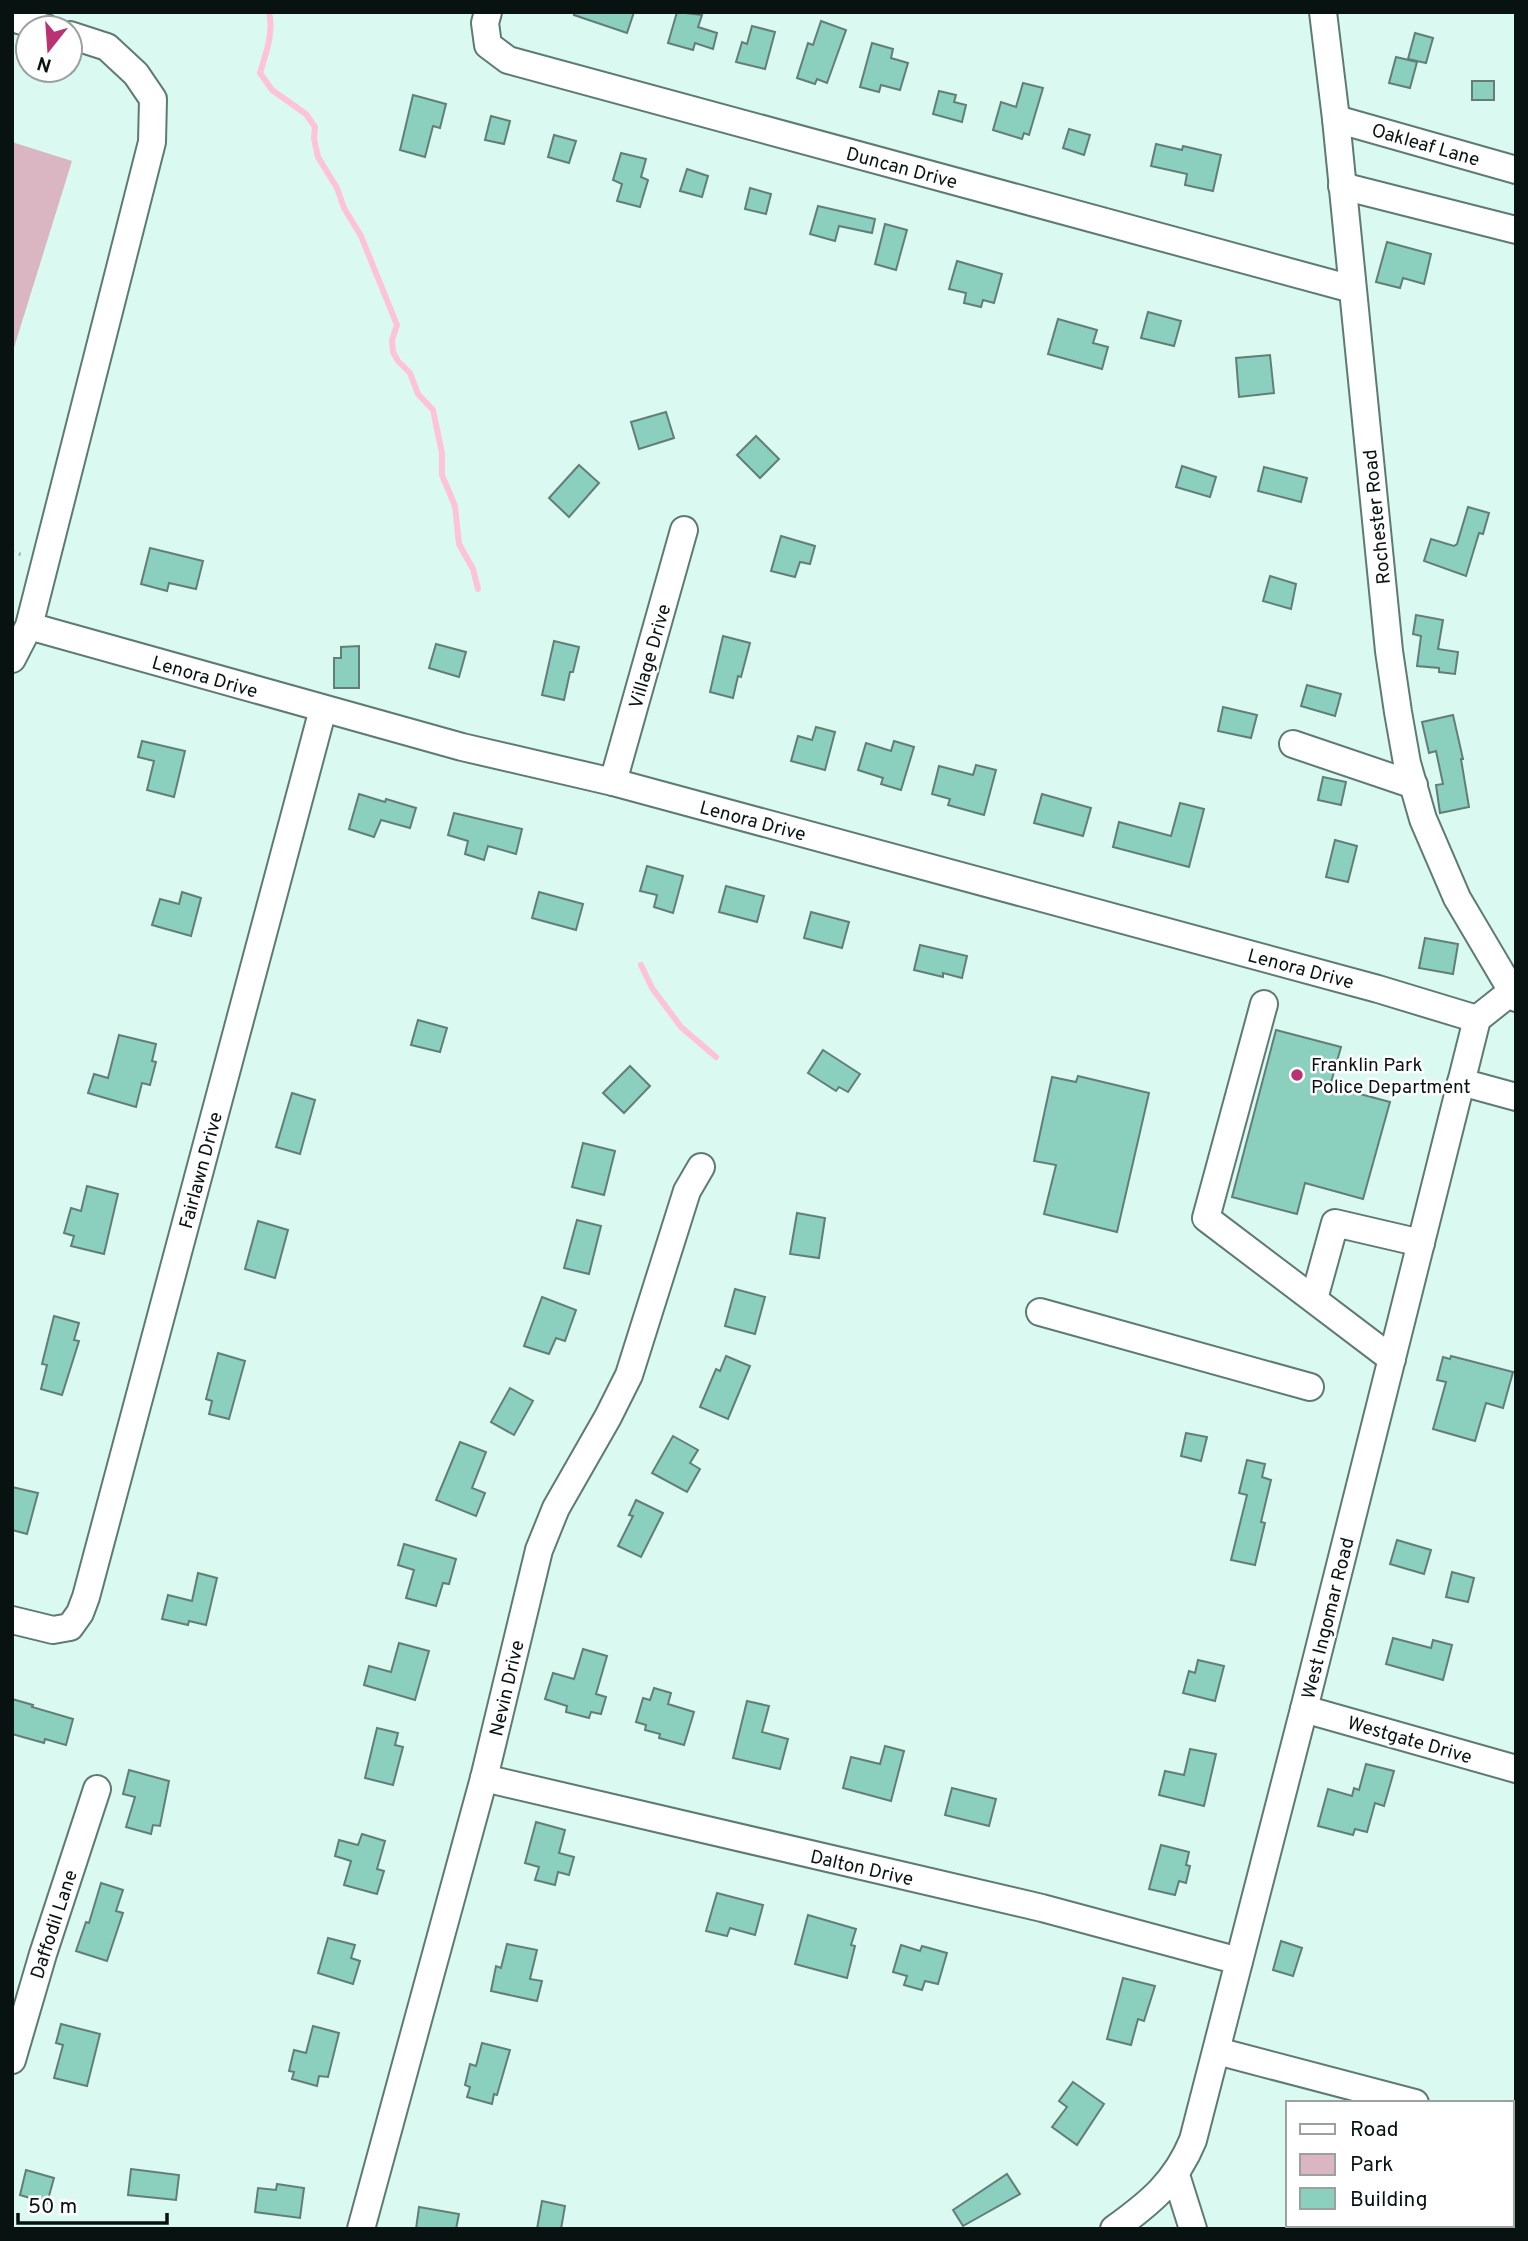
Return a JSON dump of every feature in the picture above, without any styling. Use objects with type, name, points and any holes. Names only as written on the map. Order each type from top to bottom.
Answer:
[{"type":"street","name":"Duncan Drive","points":[[488,12],[485,23],[488,45],[508,60],[1352,289]]},
{"type":"street","name":"Rochester Road","points":[[1323,12],[1398,712],[1423,819],[1457,898],[1513,995]]},
{"type":"street","points":[[12,659],[29,626],[152,142],[153,99],[136,74],[107,47],[84,40]]},
{"type":"street","name":"Oakleaf Lane","points":[[1336,118],[1516,170]]},
{"type":"street","points":[[1342,186],[1516,230]]},
{"type":"street","name":"Village Drive","points":[[613,782],[684,530]]},
{"type":"street","name":"Lenora Drive","points":[[29,626],[462,747],[613,782],[1378,989],[1477,1019]]},
{"type":"street","name":"Fairlawn Drive","points":[[12,1620],[53,1630],[70,1627],[86,1597],[323,709]]},
{"type":"street","points":[[1293,744],[1414,785]]},
{"type":"street","points":[[1477,1019],[1513,995]]},
{"type":"street","points":[[1264,1004],[1206,1218],[1392,1359]]},
{"type":"street","name":"West Ingomar Road","points":[[1114,2229],[1139,2211],[1176,2175],[1193,2140],[1477,1019]]},
{"type":"street","points":[[1461,1082],[1516,1097]]},
{"type":"street","name":"Nevin Drive","points":[[361,2229],[484,1778],[539,1550],[556,1508],[608,1418],[629,1374],[687,1191],[701,1167]]},
{"type":"street","points":[[1314,1299],[1335,1223],[1421,1243]]},
{"type":"street","points":[[1040,1312],[1310,1387]]},
{"type":"street","name":"Westgate Drive","points":[[1304,1709],[1516,1769]]},
{"type":"street","name":"Dalton Drive","points":[[484,1778],[1042,1908],[1239,1961]]},
{"type":"street","name":"Daffodil Lane","points":[[12,2060],[43,1954],[97,1789]]},
{"type":"street","points":[[1217,2050],[1408,2101]]},
{"type":"street","points":[[1176,2175],[1193,2229]]},
{"type":"green space","points":[[12,142],[72,161],[12,354]]},
{"type":"building","points":[[575,12],[634,12],[627,33],[574,15]]},
{"type":"building","points":[[677,12],[702,15],[698,27],[717,33],[713,49],[695,43],[693,50],[668,43]]},
{"type":"building","points":[[821,21],[846,30],[827,83],[817,79],[815,84],[797,78],[808,43],[813,45]]},
{"type":"building","points":[[752,26],[775,32],[765,69],[736,62],[742,42],[747,44]]},
{"type":"building","points":[[1415,33],[1433,38],[1426,63],[1408,59]]},
{"type":"building","points":[[872,43],[893,49],[891,58],[908,63],[900,90],[881,85],[879,92],[860,87]]},
{"type":"building","points":[[1396,57],[1417,62],[1410,88],[1389,83]]},
{"type":"building","points":[[1472,81],[1494,81],[1494,100],[1472,100]]},
{"type":"building","points":[[1023,83],[1043,88],[1029,135],[1024,133],[1022,139],[993,130],[1001,102],[1016,107]]},
{"type":"building","points":[[939,91],[956,95],[954,102],[966,105],[962,122],[933,114]]},
{"type":"building","points":[[413,95],[446,104],[440,128],[433,126],[425,157],[400,150]]},
{"type":"building","points":[[491,116],[510,121],[504,144],[485,140]]},
{"type":"building","points":[[1069,129],[1090,135],[1084,155],[1063,148]]},
{"type":"building","points":[[554,135],[576,141],[569,163],[548,157]]},
{"type":"building","points":[[1156,144],[1182,150],[1183,146],[1221,155],[1213,191],[1185,185],[1187,174],[1151,166]]},
{"type":"building","points":[[621,153],[646,159],[641,177],[648,180],[640,207],[617,201],[622,184],[613,180]]},
{"type":"building","points":[[687,169],[708,176],[702,197],[680,191]]},
{"type":"building","points":[[750,188],[771,194],[766,214],[745,209]]},
{"type":"building","points":[[818,206],[875,219],[872,233],[839,226],[835,241],[810,234]]},
{"type":"building","points":[[885,224],[907,230],[896,270],[875,264]]},
{"type":"building","points":[[1387,242],[1431,254],[1424,284],[1403,278],[1400,288],[1376,282]]},
{"type":"building","points":[[957,261],[1002,274],[994,303],[983,300],[981,307],[964,303],[966,293],[949,289]]},
{"type":"building","points":[[1148,312],[1181,321],[1174,346],[1141,338]]},
{"type":"building","points":[[1058,319],[1097,330],[1093,343],[1108,347],[1102,369],[1048,354]]},
{"type":"building","points":[[1270,355],[1274,393],[1239,397],[1236,358]]},
{"type":"building","points":[[666,412],[674,438],[639,449],[631,422]]},
{"type":"building","points":[[756,436],[779,459],[760,478],[737,455]]},
{"type":"building","points":[[579,465],[599,483],[569,517],[549,498]]},
{"type":"building","points":[[1182,466],[1216,477],[1210,497],[1176,487]]},
{"type":"building","points":[[1264,467],[1307,478],[1301,502],[1258,491]]},
{"type":"building","points":[[1468,507],[1489,513],[1483,534],[1479,533],[1466,576],[1424,561],[1431,539],[1454,546],[1457,544]]},
{"type":"building","points":[[781,536],[815,546],[810,564],[800,562],[795,577],[771,571]]},
{"type":"building","points":[[150,548],[203,561],[196,589],[169,583],[167,591],[141,584]]},
{"type":"building","points":[[1270,576],[1296,584],[1291,609],[1263,601]]},
{"type":"building","points":[[1416,615],[1443,620],[1438,649],[1458,652],[1455,674],[1439,672],[1439,668],[1417,666],[1421,636],[1413,634]]},
{"type":"building","points":[[723,636],[750,643],[733,698],[710,692]]},
{"type":"building","points":[[554,641],[579,647],[564,700],[542,695]]},
{"type":"building","points":[[436,644],[466,652],[459,677],[429,668]]},
{"type":"building","points":[[359,646],[359,688],[334,688],[334,658],[341,658],[341,647]]},
{"type":"building","points":[[1307,685],[1341,694],[1335,716],[1301,706]]},
{"type":"building","points":[[1223,707],[1257,715],[1251,738],[1218,731]]},
{"type":"building","points":[[1453,715],[1463,759],[1469,807],[1440,813],[1436,785],[1443,784],[1436,751],[1429,753],[1422,722]]},
{"type":"building","points":[[816,727],[835,732],[825,770],[791,761],[798,736],[812,740]]},
{"type":"building","points":[[142,741],[185,751],[174,797],[147,790],[154,761],[138,757]]},
{"type":"building","points":[[894,741],[914,747],[901,790],[881,784],[883,778],[858,770],[866,743],[891,751]]},
{"type":"building","points":[[976,765],[996,770],[984,815],[948,805],[950,799],[932,794],[939,766],[973,775]]},
{"type":"building","points":[[1323,777],[1346,782],[1341,805],[1318,800]]},
{"type":"building","points":[[359,794],[416,808],[410,828],[381,820],[374,837],[349,829]]},
{"type":"building","points":[[1042,794],[1091,808],[1083,836],[1034,823]]},
{"type":"building","points":[[1180,803],[1204,809],[1189,867],[1113,847],[1119,822],[1171,836]]},
{"type":"building","points":[[454,813],[522,829],[516,854],[488,846],[484,860],[465,854],[468,841],[448,835]]},
{"type":"building","points":[[1335,840],[1357,846],[1348,882],[1326,877]]},
{"type":"building","points":[[647,866],[683,876],[673,913],[654,907],[657,895],[640,891]]},
{"type":"building","points":[[726,886],[764,896],[757,922],[719,912]]},
{"type":"building","points":[[182,892],[201,898],[191,936],[152,925],[160,899],[179,904]]},
{"type":"building","points":[[539,892],[583,904],[576,930],[532,918]]},
{"type":"building","points":[[811,912],[849,922],[842,948],[804,938]]},
{"type":"building","points":[[1425,938],[1458,944],[1453,974],[1419,968]]},
{"type":"building","points":[[920,945],[967,956],[962,978],[943,973],[943,977],[914,970]]},
{"type":"building","points":[[418,1020],[447,1028],[440,1052],[411,1045]]},
{"type":"building","points":[[1276,1030],[1341,1047],[1330,1086],[1390,1102],[1363,1199],[1305,1183],[1297,1214],[1232,1197]]},
{"type":"building","points":[[119,1035],[156,1044],[152,1061],[156,1062],[150,1085],[142,1083],[136,1107],[88,1093],[94,1074],[108,1078]]},
{"type":"building","points":[[823,1050],[860,1074],[848,1092],[839,1087],[836,1091],[808,1073]]},
{"type":"building","points":[[630,1066],[650,1086],[624,1113],[603,1093]]},
{"type":"building","points":[[1078,1076],[1149,1093],[1117,1232],[1044,1214],[1056,1165],[1034,1161],[1052,1077],[1076,1082]]},
{"type":"building","points":[[292,1093],[315,1100],[300,1154],[276,1147]]},
{"type":"building","points":[[583,1143],[615,1151],[604,1195],[572,1187]]},
{"type":"building","points":[[87,1186],[118,1194],[104,1254],[71,1246],[74,1236],[64,1233],[71,1208],[81,1211]]},
{"type":"building","points":[[797,1213],[825,1218],[819,1258],[790,1254]]},
{"type":"building","points":[[577,1220],[601,1226],[589,1274],[564,1268]]},
{"type":"building","points":[[258,1221],[288,1230],[275,1278],[245,1269]]},
{"type":"building","points":[[735,1289],[765,1297],[755,1334],[725,1326]]},
{"type":"building","points":[[542,1297],[576,1310],[565,1341],[556,1338],[549,1354],[524,1346]]},
{"type":"building","points":[[54,1316],[79,1323],[74,1340],[79,1341],[62,1395],[41,1389],[47,1365],[42,1364]]},
{"type":"building","points":[[218,1353],[245,1361],[229,1419],[209,1414],[212,1401],[206,1399]]},
{"type":"building","points":[[726,1356],[750,1366],[728,1419],[700,1407],[716,1369],[720,1371]]},
{"type":"building","points":[[1451,1356],[1513,1372],[1503,1408],[1486,1403],[1475,1441],[1433,1429],[1446,1382],[1437,1380],[1443,1357],[1450,1359]]},
{"type":"building","points":[[510,1388],[533,1401],[514,1435],[491,1422]]},
{"type":"building","points":[[1186,1433],[1207,1437],[1201,1461],[1181,1456]]},
{"type":"building","points":[[673,1436],[698,1450],[690,1463],[700,1469],[687,1492],[652,1473]]},
{"type":"building","points":[[460,1442],[486,1452],[472,1488],[485,1493],[476,1516],[436,1500]]},
{"type":"building","points":[[1247,1460],[1265,1464],[1262,1477],[1271,1480],[1255,1565],[1231,1560],[1247,1495],[1239,1493]]},
{"type":"building","points":[[12,1487],[38,1493],[27,1534],[12,1530]]},
{"type":"building","points":[[636,1500],[663,1513],[641,1557],[618,1546],[633,1516],[629,1515]]},
{"type":"building","points":[[1397,1540],[1431,1550],[1424,1574],[1390,1564]]},
{"type":"building","points":[[404,1544],[456,1559],[449,1584],[443,1583],[436,1606],[406,1598],[414,1570],[398,1565]]},
{"type":"building","points":[[1452,1572],[1474,1578],[1468,1602],[1446,1597]]},
{"type":"building","points":[[198,1573],[217,1578],[206,1625],[189,1621],[188,1625],[162,1619],[168,1595],[192,1601]]},
{"type":"building","points":[[1393,1638],[1431,1648],[1433,1640],[1452,1645],[1443,1680],[1386,1664]]},
{"type":"building","points":[[399,1643],[429,1651],[415,1700],[364,1685],[369,1666],[391,1672]]},
{"type":"building","points":[[583,1649],[607,1656],[596,1694],[606,1697],[601,1714],[591,1712],[589,1718],[566,1712],[567,1706],[545,1699],[553,1673],[574,1679]]},
{"type":"building","points":[[1198,1660],[1224,1666],[1215,1701],[1183,1693],[1189,1671],[1195,1673]]},
{"type":"building","points":[[654,1688],[671,1693],[668,1704],[694,1712],[684,1745],[659,1738],[660,1734],[645,1730],[646,1725],[636,1722],[643,1698],[650,1700]]},
{"type":"building","points":[[12,1699],[73,1719],[66,1745],[45,1739],[44,1743],[12,1734]]},
{"type":"building","points":[[747,1701],[769,1706],[762,1732],[788,1739],[780,1769],[733,1758]]},
{"type":"building","points":[[377,1728],[398,1733],[395,1745],[403,1747],[393,1785],[365,1778]]},
{"type":"building","points":[[885,1746],[904,1751],[891,1801],[843,1788],[851,1757],[880,1764]]},
{"type":"building","points":[[1190,1749],[1216,1754],[1204,1806],[1159,1795],[1165,1771],[1184,1775]]},
{"type":"building","points":[[1366,1764],[1394,1771],[1384,1806],[1375,1803],[1367,1832],[1355,1829],[1353,1835],[1318,1826],[1328,1789],[1352,1796],[1354,1788],[1359,1790]]},
{"type":"building","points":[[129,1770],[169,1781],[160,1826],[153,1825],[151,1834],[126,1827],[135,1797],[123,1794]]},
{"type":"building","points":[[952,1788],[996,1799],[989,1826],[945,1815]]},
{"type":"building","points":[[536,1822],[565,1830],[559,1853],[574,1857],[569,1875],[558,1872],[555,1885],[535,1880],[539,1867],[525,1863]]},
{"type":"building","points":[[362,1834],[385,1841],[377,1869],[384,1871],[377,1894],[344,1885],[351,1861],[335,1856],[339,1840],[358,1845]]},
{"type":"building","points":[[1161,1845],[1189,1852],[1186,1865],[1190,1866],[1186,1883],[1179,1881],[1175,1895],[1149,1889]]},
{"type":"building","points":[[101,1883],[123,1890],[116,1911],[123,1913],[107,1961],[76,1951],[86,1922],[89,1923]]},
{"type":"building","points":[[717,1893],[763,1905],[755,1935],[730,1928],[727,1936],[706,1931]]},
{"type":"building","points":[[808,1915],[856,1929],[847,1978],[795,1964]]},
{"type":"building","points":[[328,1938],[355,1945],[351,1958],[360,1961],[353,1984],[318,1973]]},
{"type":"building","points":[[1281,1941],[1302,1948],[1293,1976],[1273,1970]]},
{"type":"building","points":[[507,1944],[537,1950],[530,1979],[542,1981],[537,2001],[491,1991],[496,1966],[501,1968]]},
{"type":"building","points":[[901,1945],[920,1951],[922,1946],[947,1953],[938,1984],[925,1981],[922,1990],[904,1985],[907,1976],[893,1972]]},
{"type":"building","points":[[1123,1978],[1155,1986],[1144,2021],[1138,2019],[1131,2045],[1107,2039]]},
{"type":"building","points":[[61,2024],[100,2034],[87,2086],[54,2078],[63,2045],[56,2043]]},
{"type":"building","points":[[313,2026],[339,2033],[328,2077],[319,2076],[317,2086],[292,2079],[294,2072],[289,2071],[294,2050],[306,2053]]},
{"type":"building","points":[[482,2043],[510,2050],[492,2104],[467,2097],[470,2087],[465,2085],[470,2064],[476,2066]]},
{"type":"building","points":[[1073,2082],[1104,2104],[1077,2145],[1052,2127],[1067,2107],[1059,2101]]},
{"type":"building","points":[[131,2169],[179,2175],[176,2200],[128,2195]]},
{"type":"building","points":[[26,2170],[54,2178],[47,2203],[20,2195]]},
{"type":"building","points":[[1007,2174],[1020,2194],[963,2226],[953,2210]]},
{"type":"building","points":[[277,2184],[304,2188],[300,2218],[255,2212],[258,2188],[276,2190]]},
{"type":"building","points":[[542,2201],[565,2206],[561,2229],[537,2229]]},
{"type":"building","points":[[419,2207],[459,2214],[456,2229],[416,2229]]},
{"type":"waterway","points":[[269,12],[270,35],[260,73],[272,90],[306,114],[315,127],[314,139],[318,157],[361,236],[397,325],[392,340],[393,352],[410,373],[418,394],[433,410],[442,453],[442,475],[455,506],[459,544],[473,569],[478,589]]},
{"type":"waterway","points":[[641,965],[652,988],[681,1027],[716,1057]]},
{"type":"place","name":"Franklin Park Police Department","points":[[1297,1075]]}]
